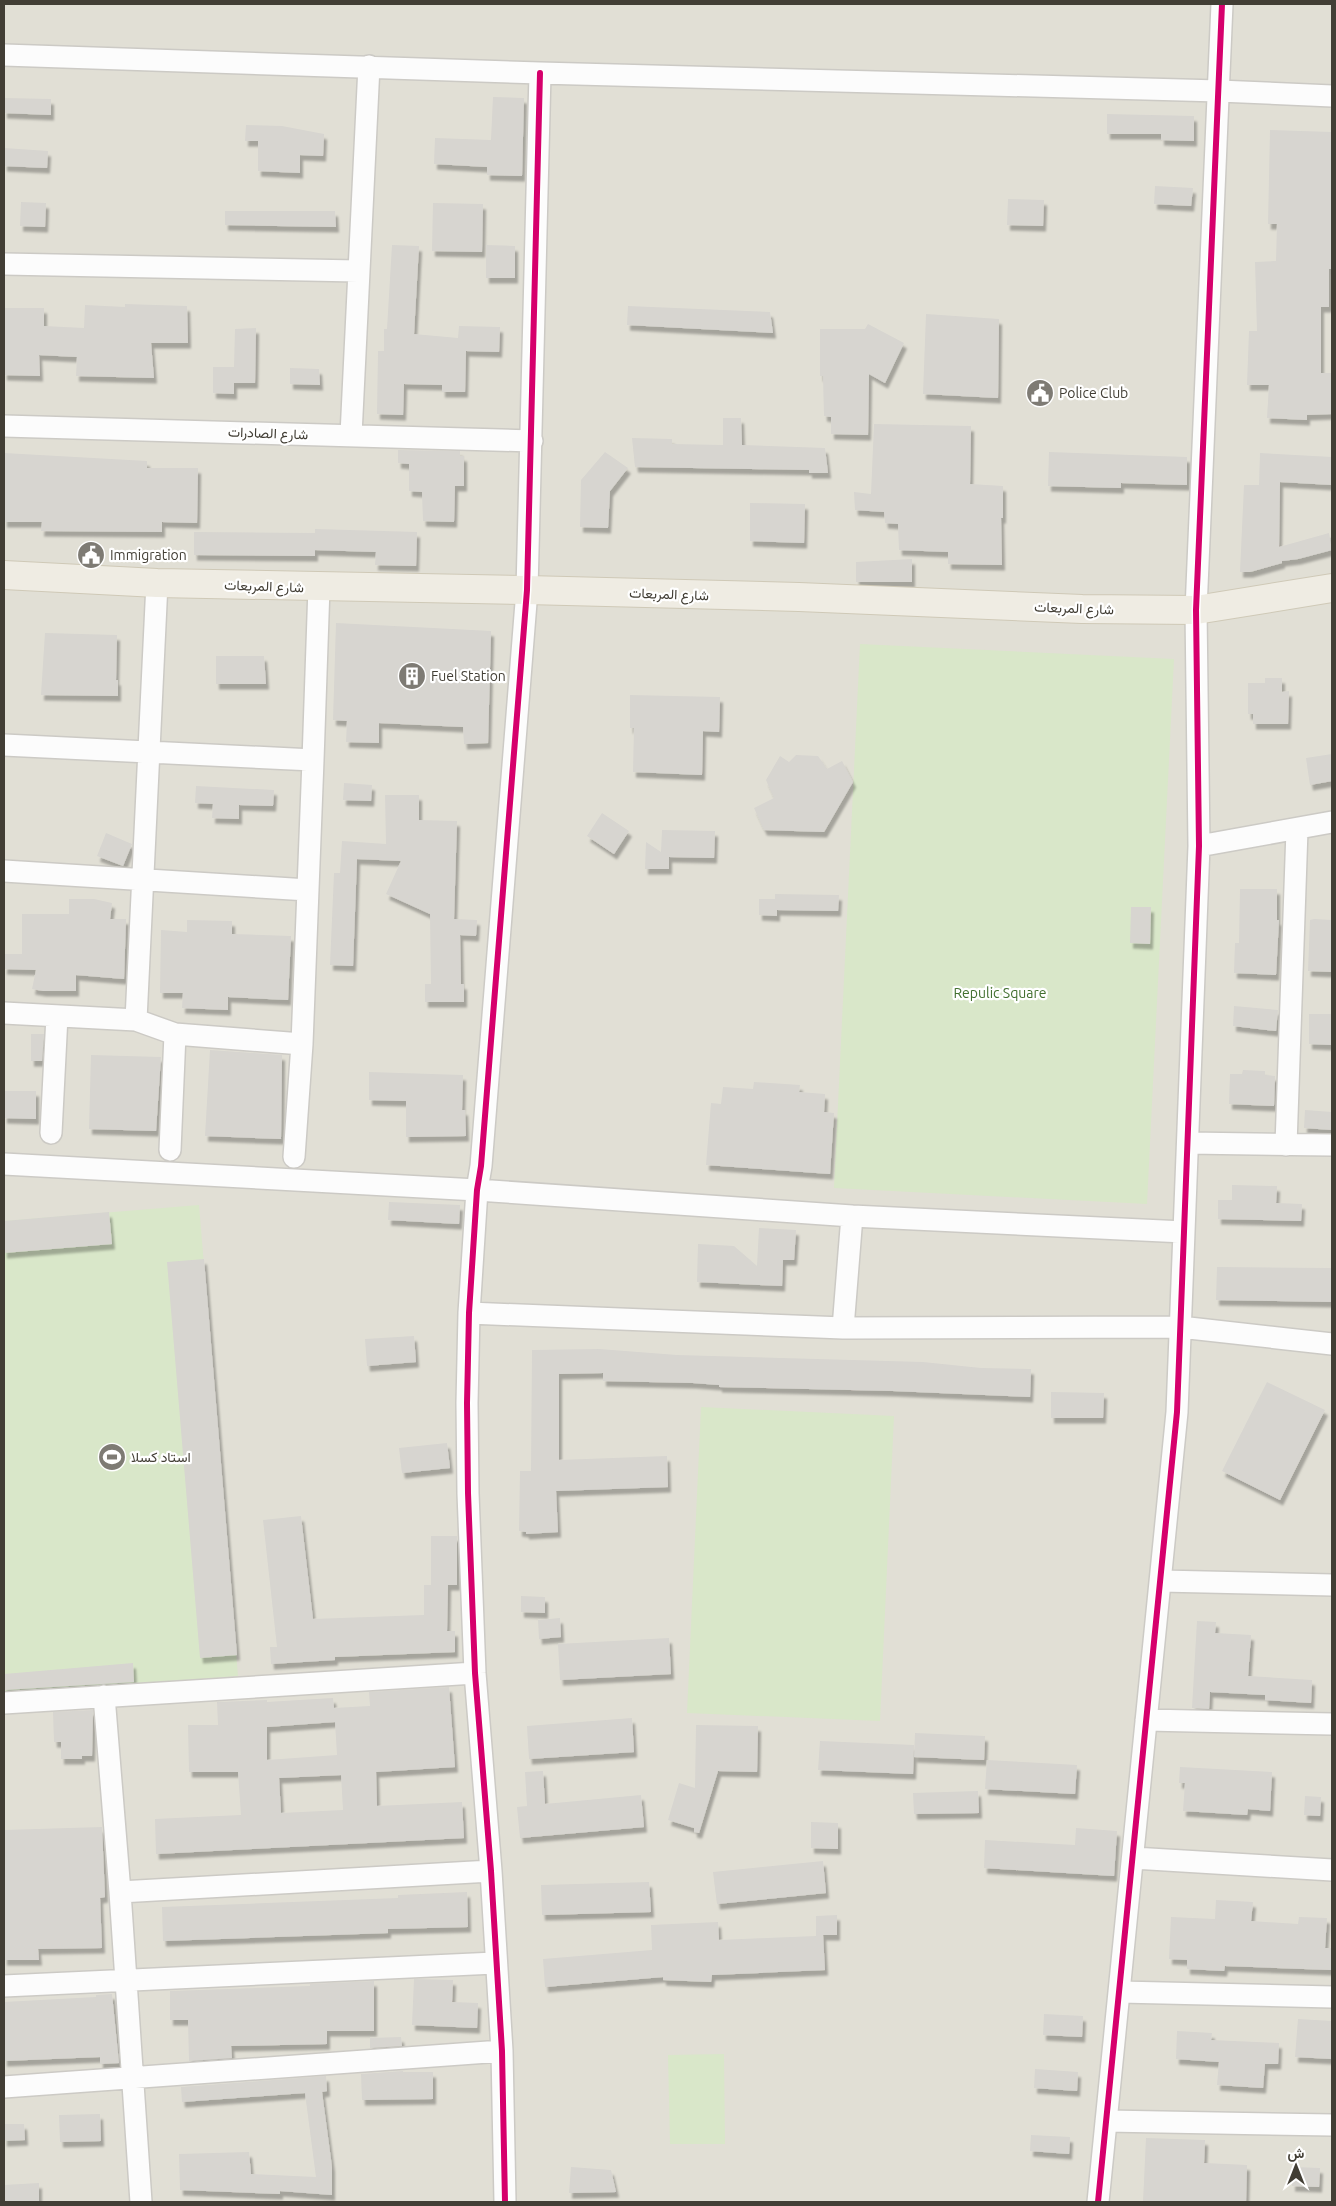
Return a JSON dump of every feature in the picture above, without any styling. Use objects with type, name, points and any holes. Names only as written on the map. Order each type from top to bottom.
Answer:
[{"type":"main road","name":"شارع المربعات","points":[[4,575],[319,587],[799,597],[1082,609],[1196,610],[1332,588]]},
{"type":"street","points":[[1098,2202],[1178,1412],[1199,846],[1196,610],[1222,4]]},
{"type":"street","points":[[4,54],[540,73],[1218,91],[1332,96]]},
{"type":"street","points":[[351,435],[369,66]]},
{"type":"street","points":[[505,2202],[502,2051],[495,1963],[491,1871],[475,1673],[468,1494],[467,1403],[469,1313],[477,1190],[481,1166],[527,590],[540,73]]},
{"type":"street","points":[[4,264],[358,272]]},
{"type":"street","name":"شارع الصادرات","points":[[4,426],[532,441]]},
{"type":"street","points":[[136,1020],[157,582]]},
{"type":"street","points":[[294,1157],[302,1044],[319,587]]},
{"type":"street","points":[[4,745],[313,760]]},
{"type":"street","points":[[1199,846],[1297,830],[1332,822]]},
{"type":"street","points":[[1286,1145],[1297,830]]},
{"type":"street","points":[[4,871],[308,890]]},
{"type":"street","points":[[4,1013],[136,1020],[175,1034],[302,1044]]},
{"type":"street","points":[[51,1133],[58,1016]]},
{"type":"street","points":[[170,1150],[175,1034]]},
{"type":"street","points":[[1188,1143],[1332,1145]]},
{"type":"street","points":[[4,1164],[477,1190],[852,1216],[1184,1232]]},
{"type":"street","points":[[843,1328],[852,1216]]},
{"type":"street","points":[[469,1313],[843,1328],[1180,1327],[1332,1344]]},
{"type":"street","points":[[1160,1582],[1332,1585]]},
{"type":"street","points":[[4,1703],[475,1673]]},
{"type":"street","points":[[104,1696],[120,1892],[131,2078],[141,2202]]},
{"type":"street","points":[[1146,1720],[1332,1724]]},
{"type":"street","points":[[1132,1858],[1332,1870]]},
{"type":"street","points":[[120,1892],[491,1871]]},
{"type":"street","points":[[4,1986],[495,1963]]},
{"type":"street","points":[[1120,1992],[1332,1997]]},
{"type":"street","points":[[4,2087],[502,2051]]},
{"type":"street","points":[[1106,2121],[1332,2125]]},
{"type":"shaded area","points":[[4,4],[1332,4],[1332,2202],[4,2202]]},
{"type":"green space","name":"Repulic Square","points":[[860,644],[1174,659],[1147,1204],[834,1188]]},
{"type":"green space","name":"استاد كسلا","points":[[199,1205],[238,1676],[4,1695],[4,1221]]},
{"type":"green space","points":[[701,1407],[894,1416],[880,1721],[687,1713]]},
{"type":"green space","points":[[724,2054],[725,2144],[670,2144],[668,2055]]},
{"type":"building","points":[[493,97],[524,98],[522,176],[487,175],[487,167],[434,164],[435,138],[491,140]]},
{"type":"building","points":[[4,98],[51,99],[51,115],[4,113]]},
{"type":"building","points":[[1107,114],[1194,116],[1194,141],[1161,140],[1161,134],[1107,134]]},
{"type":"building","points":[[246,125],[282,126],[324,134],[323,156],[300,155],[300,173],[258,171],[258,141],[245,141]]},
{"type":"building","points":[[1270,130],[1332,132],[1332,269],[1329,269],[1329,307],[1321,307],[1321,373],[1332,373],[1332,414],[1307,415],[1307,420],[1267,418],[1269,385],[1247,385],[1249,331],[1257,331],[1255,262],[1276,261],[1277,224],[1268,224]]},
{"type":"building","points":[[4,148],[48,151],[47,168],[4,166]]},
{"type":"building","points":[[1155,186],[1193,188],[1191,206],[1154,204]]},
{"type":"building","points":[[1008,199],[1044,200],[1043,226],[1007,225]]},
{"type":"building","points":[[21,202],[46,203],[45,227],[20,226]]},
{"type":"building","points":[[433,203],[483,204],[482,252],[432,251]]},
{"type":"building","points":[[225,211],[335,211],[336,227],[225,225]]},
{"type":"building","points":[[392,245],[419,246],[414,334],[458,338],[459,326],[500,327],[499,352],[466,351],[465,392],[442,392],[442,385],[404,384],[403,415],[377,414],[378,351],[384,351],[384,329],[387,329]]},
{"type":"building","points":[[486,245],[515,246],[515,278],[486,278]]},
{"type":"building","points":[[125,304],[187,306],[188,343],[151,343],[154,378],[76,376],[77,357],[39,355],[40,376],[4,375],[4,308],[44,308],[44,326],[84,328],[85,305],[125,307]]},
{"type":"building","points":[[628,306],[770,312],[773,333],[627,325]]},
{"type":"building","points":[[926,314],[999,319],[998,398],[923,394]]},
{"type":"building","points":[[868,324],[904,343],[885,383],[869,374],[868,435],[831,434],[831,417],[824,416],[823,376],[820,376],[820,329],[865,329]]},
{"type":"building","points":[[256,328],[255,383],[234,383],[234,394],[213,393],[213,367],[234,367],[235,329]]},
{"type":"building","points":[[290,368],[319,369],[320,385],[290,384]]},
{"type":"building","points":[[723,418],[741,418],[742,445],[825,448],[828,473],[809,473],[809,470],[635,467],[632,438],[672,439],[672,444],[723,445]]},
{"type":"building","points":[[874,424],[971,426],[970,484],[1003,486],[1003,518],[1001,518],[1002,565],[948,564],[948,552],[899,550],[898,524],[885,523],[884,512],[855,510],[854,492],[871,494]]},
{"type":"building","points":[[398,450],[460,451],[460,456],[464,456],[464,486],[455,486],[454,522],[423,521],[422,492],[409,491],[409,464],[398,463]]},
{"type":"building","points":[[605,452],[628,468],[610,491],[608,528],[580,527],[581,480]]},
{"type":"building","points":[[1049,452],[1187,457],[1187,485],[1121,483],[1121,488],[1048,486]]},
{"type":"building","points":[[4,453],[147,461],[147,468],[198,468],[197,523],[162,522],[162,532],[41,531],[42,522],[4,522]]},
{"type":"building","points":[[1260,453],[1332,457],[1332,485],[1280,482],[1279,547],[1329,533],[1332,550],[1282,561],[1282,563],[1250,572],[1240,572],[1244,485],[1259,485]]},
{"type":"building","points":[[750,503],[805,504],[804,543],[750,541]]},
{"type":"building","points":[[315,529],[417,532],[416,566],[375,565],[376,552],[315,550],[315,556],[194,555],[194,532],[315,533]]},
{"type":"building","points":[[912,559],[912,582],[856,582],[856,562]]},
{"type":"building","name":"Fuel Station","points":[[336,623],[491,631],[488,743],[464,744],[463,727],[379,723],[379,743],[346,742],[347,721],[333,720]]},
{"type":"building","points":[[45,633],[117,635],[116,680],[118,680],[118,696],[41,695]]},
{"type":"building","points":[[216,656],[264,656],[266,684],[216,684]]},
{"type":"building","points":[[1265,678],[1282,678],[1282,692],[1289,691],[1288,724],[1253,724],[1253,714],[1248,714],[1248,683],[1265,683]]},
{"type":"building","points":[[630,695],[720,697],[719,732],[703,731],[702,775],[633,772],[634,728],[630,728]]},
{"type":"building","points":[[1332,754],[1332,781],[1310,785],[1306,758]]},
{"type":"building","points":[[796,755],[818,756],[827,769],[842,761],[853,782],[824,832],[764,830],[754,808],[774,798],[766,780],[780,756],[789,762]]},
{"type":"building","points":[[344,783],[372,785],[371,801],[343,800]]},
{"type":"building","points":[[196,786],[274,790],[273,806],[239,805],[239,819],[212,818],[213,804],[195,803]]},
{"type":"building","points":[[385,795],[419,795],[419,820],[457,821],[454,919],[477,920],[476,936],[460,935],[461,984],[464,984],[464,1002],[425,1002],[425,984],[431,984],[430,914],[386,894],[401,861],[357,859],[353,966],[330,965],[334,873],[340,873],[342,841],[386,844]]},
{"type":"building","points":[[602,813],[629,831],[614,854],[587,836]]},
{"type":"building","points":[[662,830],[715,831],[714,858],[669,857],[669,869],[645,869],[646,842],[661,852]]},
{"type":"building","points":[[106,833],[132,844],[123,866],[97,856]]},
{"type":"building","points":[[1240,889],[1277,889],[1277,920],[1279,920],[1276,975],[1234,973],[1235,943],[1239,943]]},
{"type":"building","points":[[775,894],[839,895],[838,911],[777,910],[777,916],[759,915],[759,899],[775,899]]},
{"type":"building","points":[[69,899],[94,899],[112,903],[110,919],[126,919],[124,979],[76,975],[76,991],[32,989],[36,970],[4,969],[5,954],[22,954],[22,914],[69,914]]},
{"type":"building","points":[[1131,907],[1151,907],[1150,944],[1130,943]]},
{"type":"building","points":[[187,920],[232,921],[232,934],[291,936],[288,1000],[228,997],[228,1010],[182,1008],[183,993],[160,993],[161,930],[187,932]]},
{"type":"building","points":[[1310,920],[1332,920],[1332,972],[1308,971]]},
{"type":"building","points":[[1234,1006],[1278,1010],[1276,1031],[1233,1026]]},
{"type":"building","points":[[1309,1014],[1332,1014],[1332,1045],[1309,1044]]},
{"type":"building","points":[[31,1034],[44,1034],[42,1061],[31,1061]]},
{"type":"building","points":[[210,1050],[282,1055],[281,1139],[205,1136]]},
{"type":"building","points":[[91,1055],[161,1057],[156,1131],[89,1129]]},
{"type":"building","points":[[1243,1070],[1265,1071],[1265,1075],[1275,1076],[1274,1106],[1229,1104],[1230,1074],[1242,1074]]},
{"type":"building","points":[[369,1072],[463,1075],[462,1110],[465,1110],[466,1136],[406,1137],[406,1101],[369,1100]]},
{"type":"building","points":[[754,1082],[800,1085],[799,1092],[825,1094],[824,1112],[834,1113],[830,1174],[706,1165],[711,1103],[721,1104],[723,1087],[753,1089]]},
{"type":"building","points":[[4,1091],[36,1091],[36,1119],[4,1118]]},
{"type":"building","points":[[1305,1110],[1332,1112],[1332,1130],[1304,1128]]},
{"type":"building","points":[[1232,1185],[1277,1186],[1276,1203],[1302,1204],[1301,1221],[1218,1219],[1218,1200],[1232,1200]]},
{"type":"building","points":[[389,1202],[460,1205],[459,1224],[388,1220]]},
{"type":"building","points":[[109,1212],[112,1244],[4,1253],[4,1221]]},
{"type":"building","points":[[759,1228],[796,1230],[794,1260],[783,1260],[782,1286],[697,1282],[698,1244],[734,1246],[757,1266]]},
{"type":"building","points":[[204,1259],[237,1655],[200,1658],[167,1262]]},
{"type":"building","points":[[1217,1267],[1332,1268],[1332,1302],[1216,1300]]},
{"type":"building","points":[[414,1336],[416,1362],[367,1366],[365,1339]]},
{"type":"building","points":[[599,1349],[677,1355],[923,1362],[981,1368],[1031,1369],[1030,1397],[893,1391],[719,1387],[719,1385],[693,1383],[603,1381],[603,1373],[559,1374],[559,1460],[667,1456],[668,1487],[556,1491],[558,1532],[526,1534],[526,1532],[519,1531],[520,1471],[531,1471],[532,1350]]},
{"type":"building","points":[[1267,1382],[1325,1410],[1280,1500],[1222,1471]]},
{"type":"building","points":[[1051,1392],[1104,1393],[1103,1418],[1051,1418]]},
{"type":"building","points":[[447,1443],[450,1468],[402,1473],[399,1448]]},
{"type":"building","points":[[301,1516],[313,1619],[424,1615],[424,1585],[431,1585],[431,1536],[457,1536],[457,1585],[448,1585],[447,1631],[455,1631],[455,1652],[335,1657],[335,1660],[271,1664],[270,1647],[277,1647],[263,1520]]},
{"type":"building","points":[[521,1596],[545,1597],[545,1613],[521,1612]]},
{"type":"building","points":[[560,1618],[561,1637],[539,1639],[538,1620]]},
{"type":"building","points":[[1197,1621],[1216,1622],[1215,1633],[1251,1635],[1248,1676],[1312,1680],[1311,1703],[1265,1700],[1265,1695],[1210,1692],[1209,1709],[1192,1708]]},
{"type":"building","points":[[669,1638],[671,1674],[560,1680],[558,1644]]},
{"type":"building","points":[[133,1663],[134,1682],[4,1690],[4,1674]]},
{"type":"building","points":[[449,1687],[455,1767],[376,1772],[377,1806],[462,1802],[464,1838],[156,1854],[155,1819],[241,1815],[238,1772],[189,1772],[188,1725],[218,1725],[217,1702],[267,1700],[267,1702],[333,1698],[334,1708],[370,1706],[369,1692]],"holes":[[[335,1722],[337,1755],[267,1760],[267,1727]],[[341,1775],[343,1810],[281,1813],[279,1778]]]},
{"type":"building","points":[[93,1710],[92,1756],[82,1756],[82,1759],[61,1759],[61,1742],[54,1742],[53,1712]]},
{"type":"building","points":[[632,1718],[634,1752],[529,1759],[527,1726]]},
{"type":"building","points":[[696,1725],[758,1726],[757,1772],[718,1771],[699,1833],[694,1832],[694,1828],[668,1820],[679,1783],[695,1788]]},
{"type":"building","points":[[915,1733],[985,1736],[984,1760],[914,1757]]},
{"type":"building","points":[[820,1741],[914,1745],[913,1774],[818,1770]]},
{"type":"building","points":[[987,1760],[1077,1765],[1075,1794],[985,1789]]},
{"type":"building","points":[[1180,1767],[1272,1772],[1270,1811],[1248,1809],[1247,1815],[1183,1811],[1185,1783],[1179,1783]]},
{"type":"building","points":[[543,1771],[545,1804],[641,1795],[644,1827],[520,1838],[517,1807],[527,1806],[525,1772]]},
{"type":"building","points":[[978,1791],[979,1813],[914,1814],[913,1793]]},
{"type":"building","points":[[1305,1796],[1321,1797],[1320,1816],[1304,1815]]},
{"type":"building","points":[[811,1822],[838,1823],[838,1849],[811,1848]]},
{"type":"building","points":[[102,1827],[105,1897],[100,1898],[102,1948],[38,1949],[39,1960],[4,1960],[4,1830]]},
{"type":"building","points":[[1076,1828],[1117,1831],[1114,1876],[984,1868],[985,1840],[1075,1845]]},
{"type":"building","points":[[823,1861],[826,1893],[717,1904],[713,1872]]},
{"type":"building","points":[[649,1882],[651,1912],[542,1915],[541,1885]]},
{"type":"building","points":[[467,1892],[468,1927],[388,1929],[388,1933],[163,1941],[162,1907],[398,1898],[398,1895]]},
{"type":"building","points":[[1216,1900],[1253,1902],[1251,1921],[1298,1924],[1299,1917],[1327,1918],[1325,1948],[1332,1948],[1331,1970],[1225,1966],[1224,1971],[1187,1969],[1187,1960],[1169,1959],[1171,1917],[1215,1919]]},
{"type":"building","points":[[837,1915],[837,1935],[823,1935],[825,1970],[712,1975],[711,1982],[663,1980],[663,1977],[545,1987],[543,1959],[652,1950],[651,1925],[718,1922],[719,1940],[816,1936],[816,1916]]},
{"type":"building","points":[[414,1979],[453,1980],[452,2002],[478,2003],[477,2028],[412,2025]]},
{"type":"building","points":[[374,1981],[374,2031],[327,2031],[327,2044],[231,2046],[232,2058],[189,2061],[188,2020],[170,2020],[170,1991],[310,1986],[310,1984]]},
{"type":"building","points":[[112,1994],[119,2063],[100,2064],[100,2057],[4,2061],[4,2002],[96,1997],[96,1995]]},
{"type":"building","points":[[1044,2014],[1083,2016],[1082,2037],[1043,2035]]},
{"type":"building","points":[[1298,2019],[1332,2021],[1332,2059],[1295,2057]]},
{"type":"building","points":[[1177,2031],[1212,2033],[1211,2040],[1279,2043],[1278,2064],[1265,2064],[1263,2088],[1217,2085],[1219,2062],[1176,2059]]},
{"type":"building","points":[[401,2037],[402,2046],[370,2048],[370,2038]]},
{"type":"building","points":[[1035,2069],[1078,2072],[1077,2091],[1034,2088]]},
{"type":"building","points":[[403,2071],[433,2072],[433,2099],[362,2100],[361,2074]]},
{"type":"building","points":[[326,2076],[327,2091],[322,2092],[332,2167],[332,2195],[280,2191],[280,2194],[180,2190],[179,2154],[249,2152],[251,2174],[316,2177],[305,2093],[182,2102],[181,2087]]},
{"type":"building","points":[[100,2114],[101,2141],[60,2142],[59,2115]]},
{"type":"building","points":[[4,2124],[24,2124],[25,2140],[4,2141]]},
{"type":"building","points":[[1031,2135],[1070,2137],[1069,2154],[1030,2151]]},
{"type":"building","points":[[1146,2138],[1205,2140],[1204,2163],[1247,2165],[1246,2202],[1143,2202]]},
{"type":"building","points":[[571,2167],[611,2170],[616,2192],[569,2193]]},
{"type":"building","points":[[1293,2167],[1320,2168],[1319,2187],[1292,2186]]},
{"type":"building","points":[[39,2183],[39,2202],[4,2202],[4,2185]]},
{"type":"cycle path","points":[[1098,2202],[1177,1412],[1199,846],[1196,610],[1222,4]]},
{"type":"cycle path","points":[[505,2202],[502,2051],[491,1871],[475,1673],[468,1493],[467,1403],[469,1313],[477,1190],[481,1166],[527,590],[540,73]]},
{"type":"place","name":"Police Club","points":[[1040,393]]},
{"type":"place","name":"Immigration","points":[[91,555]]},
{"type":"place","name":"Fuel Station","points":[[412,676]]},
{"type":"place","name":"استاد كسلا","points":[[112,1457]]}]
